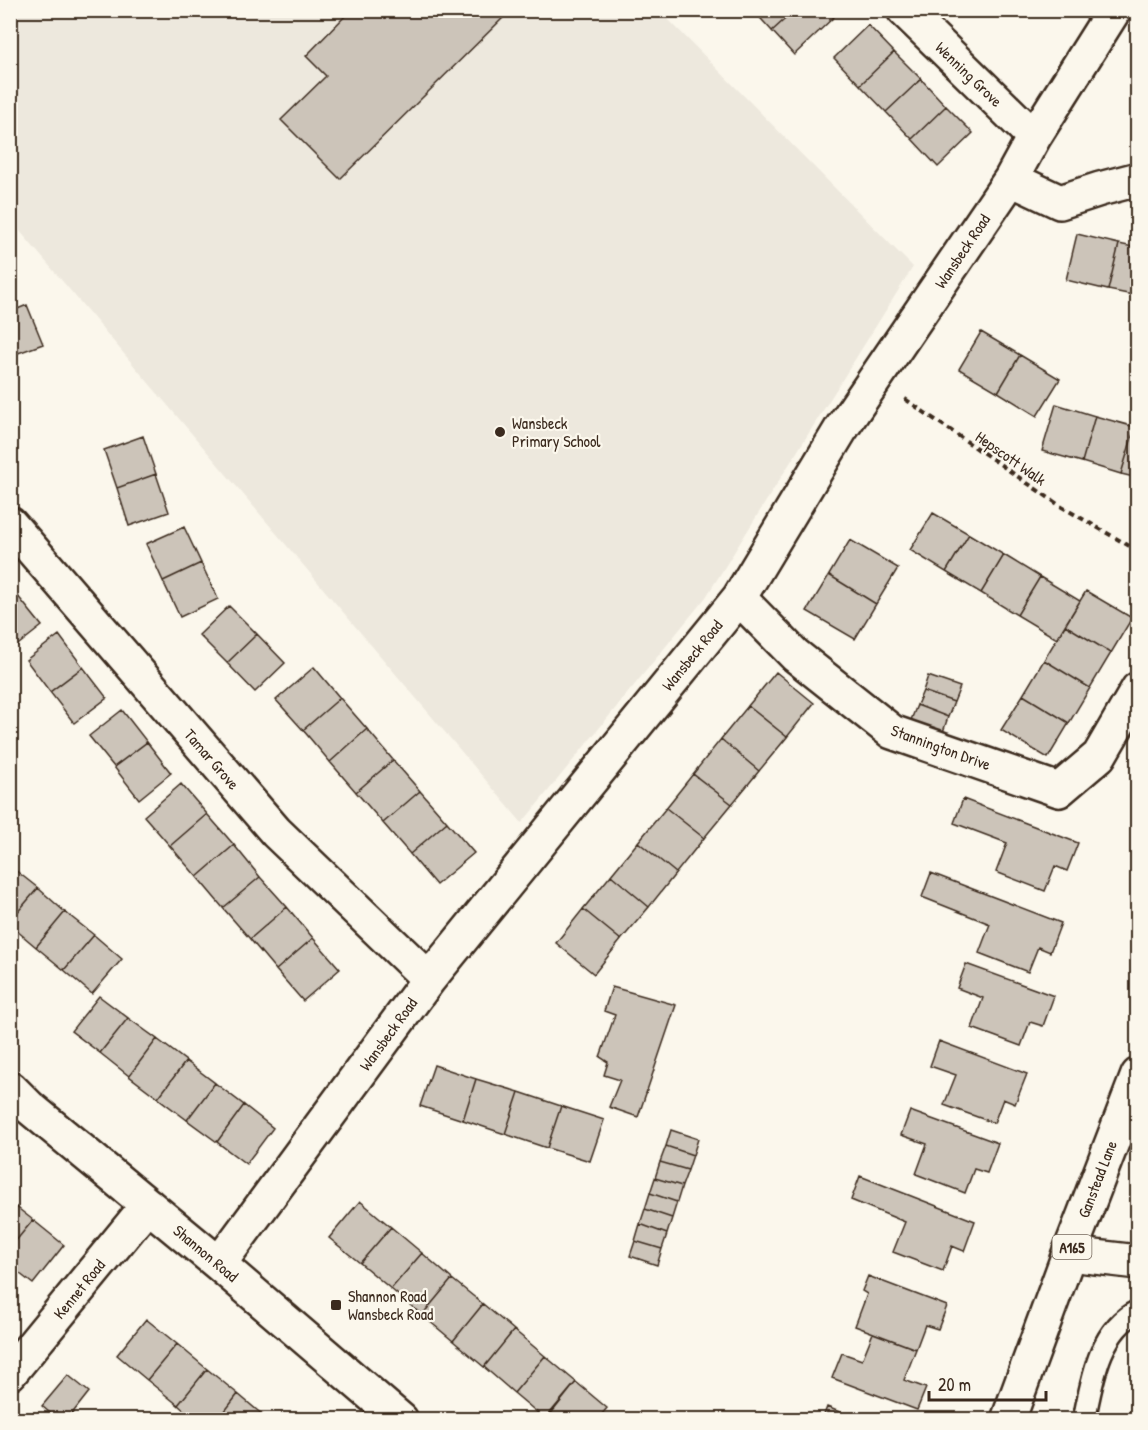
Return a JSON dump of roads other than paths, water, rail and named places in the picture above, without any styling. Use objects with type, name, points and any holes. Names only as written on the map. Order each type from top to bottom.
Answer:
[{"type":"main road","name":"Wenning Grove","points":[[904,10],[1034,137]]},
{"type":"main road","name":"Wansbeck Road","points":[[219,1264],[429,979],[739,598],[841,429],[1011,179],[1034,137],[1114,10]]},
{"type":"main road","points":[[1011,179],[1060,202],[1137,179]]},
{"type":"main road","name":"Tamar Grove","points":[[10,524],[276,832],[429,979]]},
{"type":"main road","name":"Stannington Drive","points":[[739,598],[795,655],[892,732],[1059,789],[1098,756],[1137,689]]},
{"type":"main road","name":"Ganstead Lane","points":[[1008,1419],[1137,1075]]},
{"type":"main road","name":"Shannon Road","points":[[10,1088],[29,1107],[219,1264],[401,1419]]},
{"type":"main road","name":"Kennet Road","points":[[10,1373],[148,1205]]},
{"type":"main road","points":[[1069,1254],[1137,1262]]},
{"type":"lane","points":[[1084,1419],[1098,1363],[1110,1334],[1137,1311]]},
{"type":"place","name":"Wansbeck Primary School","points":[[500,432]]},
{"type":"place","name":"Shannon Road Wansbeck Road","points":[[336,1305]]}]
